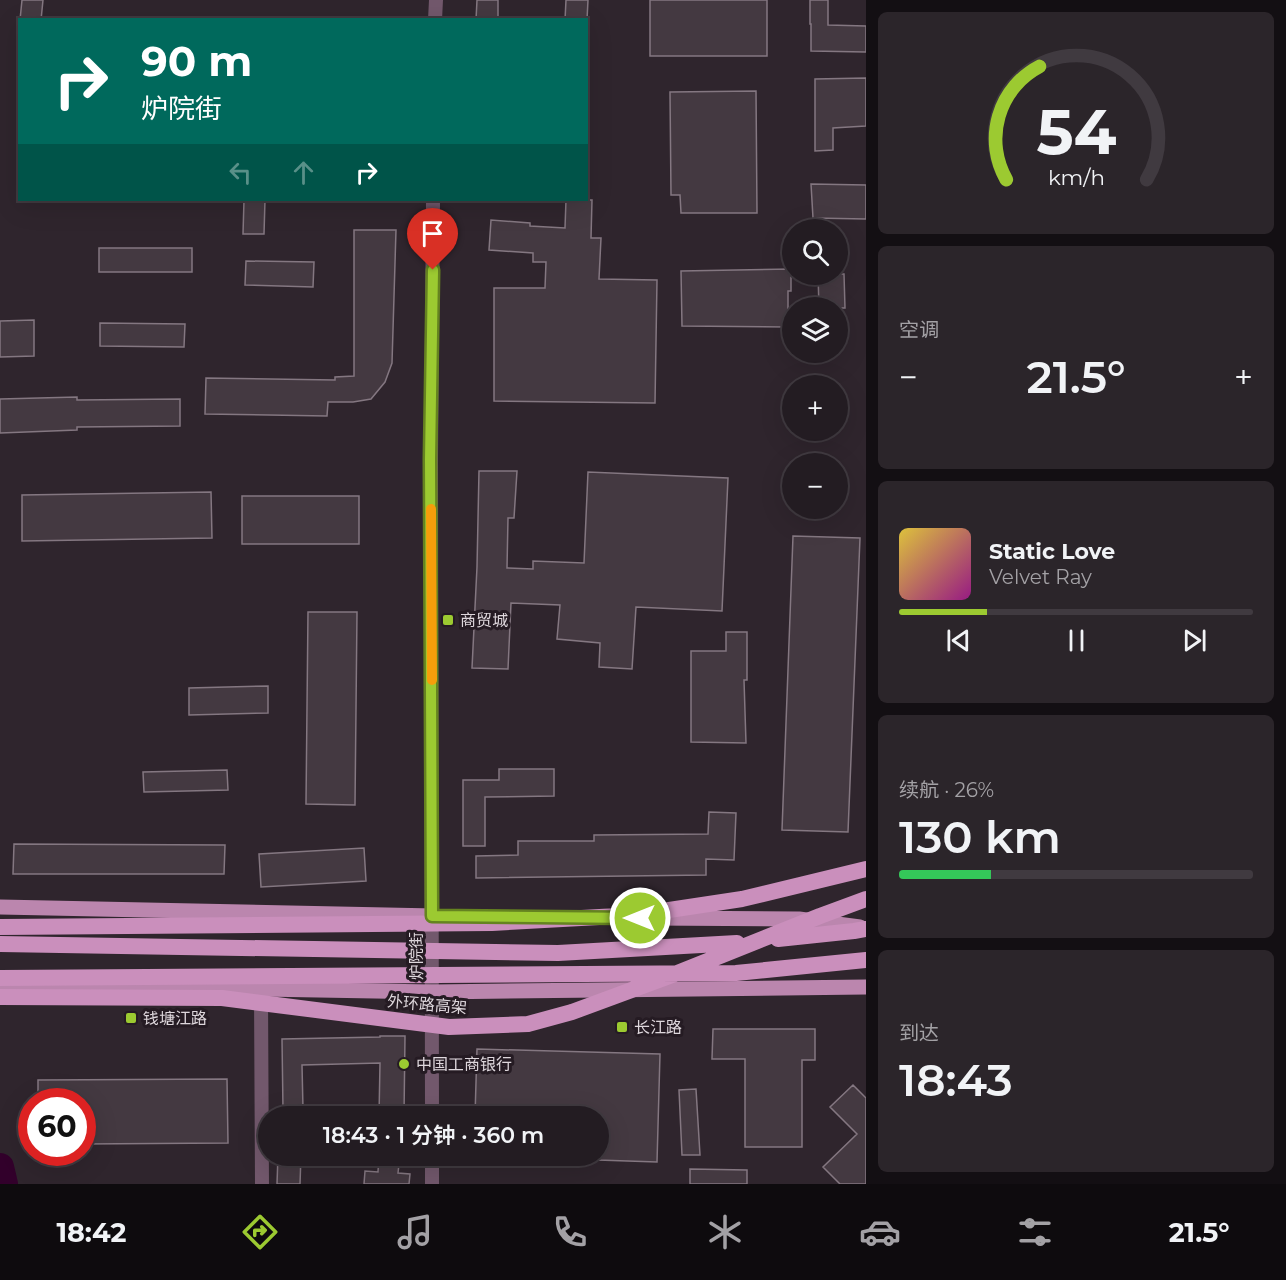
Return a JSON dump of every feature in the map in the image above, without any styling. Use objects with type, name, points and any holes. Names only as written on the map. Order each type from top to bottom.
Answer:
[{"type":"highway","points":[[0,927],[492,922],[636,915],[742,899],[866,869]]},
{"type":"highway","name":"外环路高架","points":[[0,997],[222,998],[449,1027],[528,1024],[572,1012],[675,974],[866,899]]},
{"type":"highway","points":[[0,944],[558,953],[716,945],[866,928]]},
{"type":"highway","points":[[0,978],[736,973],[866,960]]},
{"type":"main road","points":[[0,907],[432,916],[799,919],[866,928]]},
{"type":"main road","points":[[0,989],[261,989],[432,992],[866,987]]},
{"type":"street","points":[[435,18],[436,0]]},
{"type":"street","name":"炉院街","points":[[432,1106],[430,459],[433,201]]},
{"type":"street","points":[[261,989],[262,1184]]},
{"type":"street","points":[[432,1166],[432,1184]]},
{"type":"building","points":[[22,0],[43,0],[41,18],[20,18]]},
{"type":"building","points":[[477,0],[498,0],[498,18],[476,18]]},
{"type":"building","points":[[566,0],[588,0],[587,18],[565,18]]},
{"type":"building","points":[[650,0],[767,0],[767,56],[650,56]]},
{"type":"building","points":[[810,0],[828,0],[828,25],[866,26],[866,52],[811,51]]},
{"type":"building","points":[[866,78],[866,126],[833,128],[833,150],[815,151],[815,79]]},
{"type":"building","points":[[756,91],[757,213],[681,213],[680,195],[671,195],[670,92]]},
{"type":"building","points":[[811,184],[866,185],[866,219],[813,218]]},
{"type":"building","points":[[592,200],[591,238],[601,238],[599,279],[657,280],[655,403],[494,401],[494,288],[545,288],[546,262],[533,262],[533,253],[489,250],[491,220],[565,228],[566,201]]},
{"type":"building","points":[[244,201],[265,201],[264,234],[243,234]]},
{"type":"building","points":[[354,230],[396,230],[392,363],[385,382],[371,399],[328,402],[327,416],[205,414],[206,378],[335,380],[335,377],[354,376]]},
{"type":"building","points":[[99,248],[192,248],[192,272],[99,272]]},
{"type":"building","points":[[246,261],[314,262],[313,287],[245,285]]},
{"type":"building","points":[[782,269],[782,285],[791,285],[791,291],[788,291],[788,297],[782,297],[782,327],[682,326],[681,271]]},
{"type":"building","points":[[818,285],[844,285],[845,297],[819,297]]},
{"type":"building","points":[[34,320],[34,356],[0,357],[0,321]]},
{"type":"building","points":[[100,323],[185,324],[184,347],[100,346]]},
{"type":"building","points":[[77,397],[77,400],[180,399],[180,426],[77,427],[77,430],[0,433],[0,399]]},
{"type":"building","points":[[479,471],[517,471],[514,518],[508,518],[507,568],[533,569],[533,561],[584,563],[588,472],[728,478],[722,611],[636,607],[632,669],[599,667],[600,643],[557,639],[560,605],[511,603],[508,669],[472,668]]},
{"type":"building","points":[[211,492],[212,538],[22,541],[22,495]]},
{"type":"building","points":[[242,496],[359,496],[359,544],[242,544]]},
{"type":"building","points":[[793,536],[860,538],[848,832],[782,830]]},
{"type":"building","points":[[308,612],[357,612],[355,805],[306,804]]},
{"type":"building","points":[[726,632],[747,632],[747,680],[744,680],[746,743],[691,742],[691,651],[726,651]]},
{"type":"building","points":[[268,686],[268,713],[189,715],[189,688]]},
{"type":"building","points":[[499,769],[554,769],[554,796],[485,797],[485,846],[463,846],[463,780],[499,780]]},
{"type":"building","points":[[227,770],[228,790],[144,792],[143,772]]},
{"type":"building","points":[[709,812],[736,813],[734,860],[706,859],[706,875],[476,878],[476,856],[518,855],[518,841],[594,841],[594,835],[708,834]]},
{"type":"building","points":[[14,844],[225,845],[224,874],[13,874]]},
{"type":"building","points":[[364,848],[366,881],[261,887],[259,854]]},
{"type":"building","points":[[713,1029],[815,1029],[815,1060],[802,1060],[802,1147],[745,1147],[745,1059],[712,1059]]},
{"type":"building","points":[[405,1036],[404,1106],[379,1106],[380,1063],[302,1065],[303,1106],[283,1106],[282,1039]]},
{"type":"building","points":[[477,1049],[660,1054],[657,1162],[609,1160],[609,1106],[475,1106]]},
{"type":"building","points":[[227,1079],[228,1143],[96,1144],[96,1088],[38,1088],[38,1080]]},
{"type":"building","points":[[853,1085],[866,1098],[866,1184],[840,1184],[823,1167],[857,1134],[830,1107]]},
{"type":"building","points":[[696,1089],[700,1155],[682,1155],[679,1090]]},
{"type":"building","points":[[278,1166],[301,1166],[300,1184],[277,1184]]},
{"type":"building","points":[[378,1166],[399,1166],[398,1173],[410,1174],[409,1184],[364,1184],[365,1171],[378,1172]]},
{"type":"building","points":[[690,1169],[747,1170],[747,1184],[690,1184]]},
{"type":"waterway","points":[[0,1167],[4,1184]]},
{"type":"slow traffic","points":[[431,509],[432,680]]},
{"type":"place","name":"商贸城","points":[[448,620]]},
{"type":"place","name":"钱塘江路","points":[[131,1018]]},
{"type":"place","name":"长江路","points":[[622,1027]]},
{"type":"place","name":"中国工商银行","points":[[404,1064]]},
{"type":"route","points":[[433,270],[430,459],[432,916],[640,918]]}]
